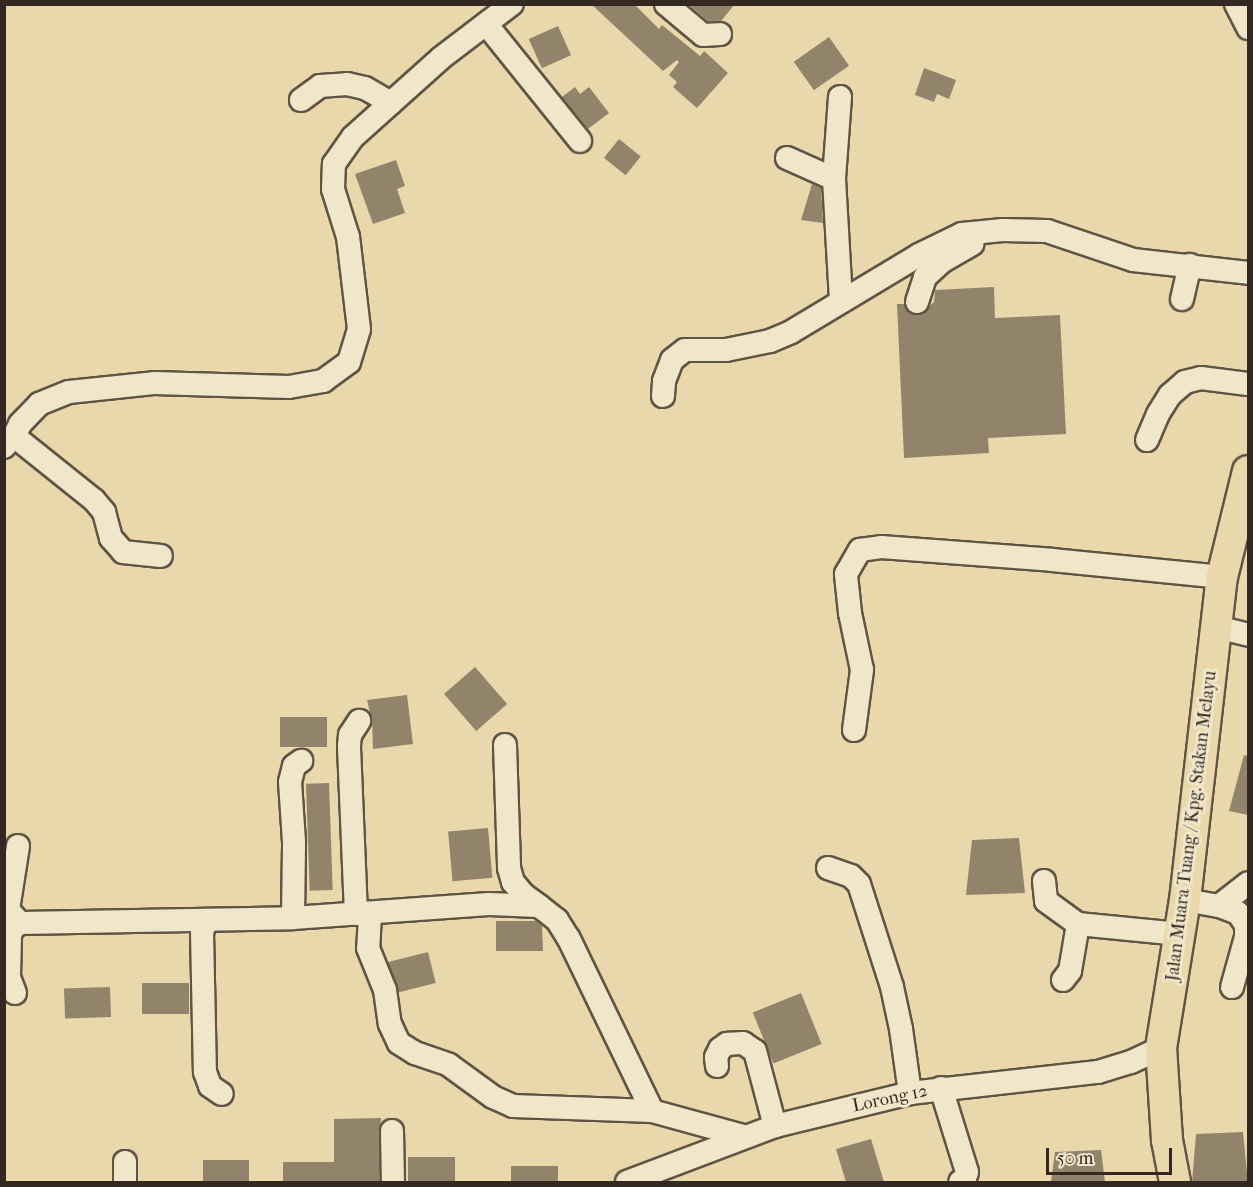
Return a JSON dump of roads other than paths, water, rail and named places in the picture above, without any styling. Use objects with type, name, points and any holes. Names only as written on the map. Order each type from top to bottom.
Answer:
[{"type":"main road","name":"Jalan Muara Tuang / Kpg. Stakan Melayu","points":[[1175,1182],[1167,1140],[1161,1048],[1185,900],[1222,577],[1248,471]]},
{"type":"street","points":[[161,556],[123,552],[111,538],[104,512],[94,500],[9,442],[20,424],[39,404],[69,392],[154,383],[289,387],[323,381],[348,362],[359,329],[348,237],[333,189],[334,165],[353,137],[441,58],[512,4]]},
{"type":"street","points":[[666,4],[703,35],[720,34]]},
{"type":"street","points":[[1236,4],[1248,28]]},
{"type":"street","points":[[486,24],[580,141]]},
{"type":"street","points":[[301,100],[320,86],[347,84],[365,88],[391,103]]},
{"type":"street","points":[[840,97],[834,179],[841,302]]},
{"type":"street","points":[[787,158],[834,179]]},
{"type":"street","points":[[917,302],[925,277],[942,261],[1003,230]]},
{"type":"street","points":[[663,396],[664,381],[672,360],[685,350],[726,350],[770,340],[792,332],[919,255],[962,234],[1003,230],[1047,231],[1133,260],[1248,273]]},
{"type":"street","points":[[1182,298],[1190,265]]},
{"type":"street","points":[[1147,440],[1158,414],[1170,395],[1185,381],[1200,378],[1248,384]]},
{"type":"street","points":[[854,730],[862,670],[850,613],[846,574],[860,550],[880,547],[1052,560],[1222,577]]},
{"type":"street","points":[[1217,627],[1248,635]]},
{"type":"street","points":[[359,721],[350,735],[349,746],[363,914],[368,948],[385,990],[390,1024],[399,1043],[415,1053],[448,1065],[493,1096],[513,1106],[652,1111],[743,1136]]},
{"type":"street","points":[[505,745],[509,868],[513,882],[524,896],[557,920],[569,939],[652,1111]]},
{"type":"street","points":[[293,918],[294,842],[290,782],[294,766],[301,761]]},
{"type":"street","points":[[18,846],[8,910],[20,923]]},
{"type":"street","points":[[828,868],[851,876],[859,884],[892,987],[907,1062],[910,1093]]},
{"type":"street","points":[[1044,881],[1046,901],[1078,924],[1180,934]]},
{"type":"street","points":[[1219,906],[1248,883]]},
{"type":"street","points":[[1185,900],[1219,906],[1238,913],[1246,925],[1246,937],[1232,987]]},
{"type":"street","points":[[15,993],[9,977],[10,936],[12,929],[20,923],[293,918],[489,904],[539,906]]},
{"type":"street","points":[[207,920],[202,932],[205,1072],[210,1086],[222,1094]]},
{"type":"street","points":[[1063,980],[1070,971],[1078,924]]},
{"type":"street","points":[[717,1066],[716,1058],[720,1049],[727,1044],[735,1042],[750,1046],[759,1061],[775,1126]]},
{"type":"street","name":"Lorong 12","points":[[627,1182],[673,1166],[743,1136],[775,1126],[910,1093],[1088,1074],[1131,1062],[1161,1048]]},
{"type":"street","points":[[941,1088],[967,1172],[964,1181],[960,1182]]},
{"type":"street","points":[[392,1131],[393,1182]]}]
